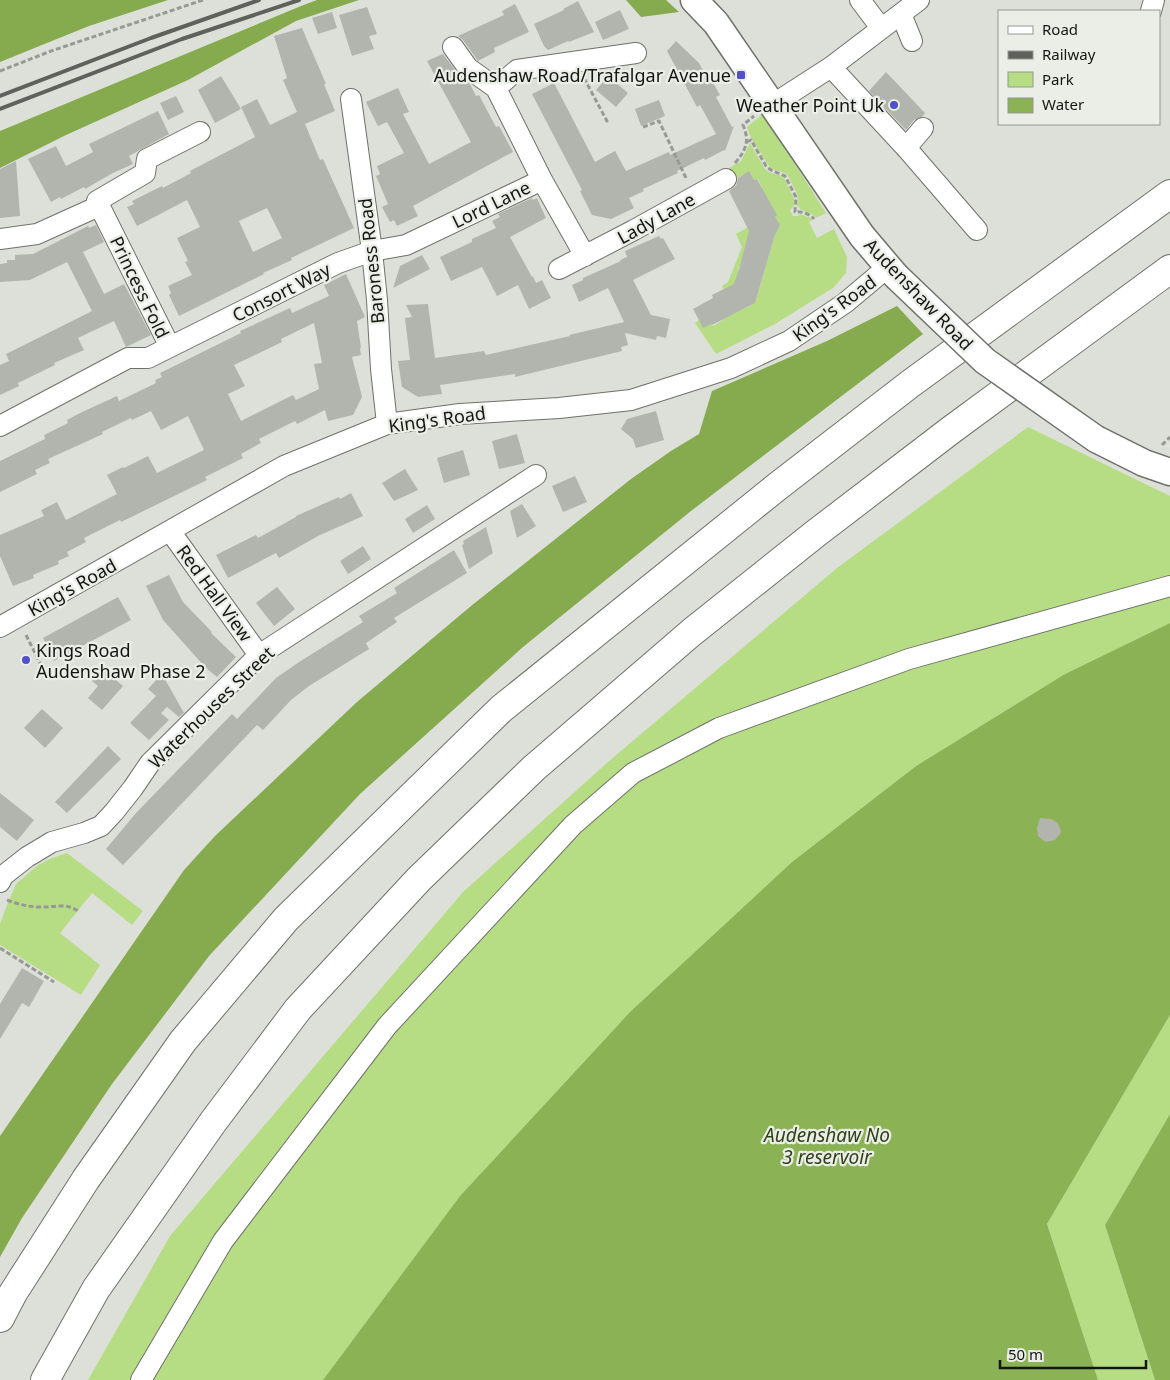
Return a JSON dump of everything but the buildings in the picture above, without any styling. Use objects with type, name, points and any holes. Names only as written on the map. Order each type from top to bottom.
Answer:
[{"type":"highway","points":[[0,1318],[13,1293],[86,1179],[183,1041],[286,919],[501,709],[778,486],[910,384],[1170,194]]},
{"type":"highway","points":[[45,1380],[96,1289],[213,1122],[298,1009],[419,879],[534,768],[692,632],[822,528],[951,430],[1170,270]]},
{"type":"main road","name":"Audenshaw Road","points":[[694,0],[716,23],[862,236],[892,272],[985,361],[1096,439],[1144,463],[1170,472]]},
{"type":"street","points":[[860,0],[881,28]]},
{"type":"street","points":[[772,105],[830,67],[919,0]]},
{"type":"street","points":[[901,14],[912,41]]},
{"type":"street","name":"Lord Lane","points":[[372,251],[406,244],[542,180],[496,88],[468,68],[453,46]]},
{"type":"street","points":[[496,88],[517,70],[636,53]]},
{"type":"street","points":[[830,67],[906,148],[977,230]]},
{"type":"street","name":"Baroness Road","points":[[351,98],[378,300],[381,369],[387,424]]},
{"type":"street","points":[[906,148],[923,128]]},
{"type":"street","points":[[0,239],[37,234],[68,220],[145,173],[147,159],[200,132]]},
{"type":"street","name":"Lady Lane","points":[[559,269],[695,196],[727,172]]},
{"type":"street","points":[[542,180],[584,256]]},
{"type":"street","name":"Princess Fold","points":[[98,203],[170,347],[192,337]]},
{"type":"street","name":"Consort Way","points":[[192,337],[338,263],[372,251]]},
{"type":"street","name":"King's Road","points":[[8,622],[284,466],[387,424],[460,414],[559,408],[631,400],[731,368],[789,341],[892,272]]},
{"type":"street","points":[[0,426],[128,358],[148,358],[170,347]]},
{"type":"street","name":"Waterhouses Street","points":[[1,877],[27,856],[52,842],[101,826],[133,788],[150,763],[259,655],[536,475]]},
{"type":"street","name":"Red Hall View","points":[[170,531],[259,655]]},
{"type":"street","points":[[141,1380],[223,1241],[387,1026],[573,825],[633,773],[719,728],[909,660],[1170,586]]},
{"type":"path","points":[[0,71],[50,51],[203,0]]},
{"type":"path","points":[[576,62],[608,123]]},
{"type":"path","points":[[727,172],[741,156],[747,142],[747,134],[743,125],[772,105]]},
{"type":"path","points":[[643,128],[659,121],[695,196]]},
{"type":"path","points":[[747,142],[751,140],[766,166],[785,176],[796,197],[795,212],[805,213],[814,219]]},
{"type":"path","points":[[8,622],[48,679]]},
{"type":"path","points":[[0,897],[29,906],[64,905],[78,910]]},
{"type":"path","points":[[0,948],[54,982]]},
{"type":"green space","points":[[763,114],[826,213],[816,218],[797,206],[798,196],[787,174],[769,166],[751,138],[747,127]]},
{"type":"green space","points":[[750,143],[765,169],[784,178],[794,198],[794,206],[790,210],[793,216],[800,214],[811,218],[812,220],[809,222],[817,238],[834,229],[847,257],[846,273],[833,288],[775,324],[716,354],[695,323],[699,320],[713,326],[723,320],[723,318],[750,306],[756,300],[779,226],[760,190],[762,188],[758,179],[754,180],[749,172],[733,180],[729,168],[741,161]]},
{"type":"green space","points":[[748,227],[751,236],[742,267],[739,266],[736,285],[724,291],[722,286],[728,282],[742,247],[736,234]]},
{"type":"green space","points":[[1028,427],[1170,496],[1170,623],[1065,674],[916,766],[792,862],[631,1011],[460,1196],[323,1380],[88,1380],[170,1236],[463,892],[608,762],[837,568]]},
{"type":"green space","points":[[67,853],[143,911],[132,925],[92,893],[60,933],[100,965],[81,995],[0,945],[0,924],[16,884],[38,865]]},
{"type":"green space","points":[[1170,1015],[1170,1114],[1105,1225],[1155,1380],[1098,1380],[1047,1224]]},
{"type":"shaded area","points":[[0,0],[168,0],[89,26],[0,62]]},
{"type":"shaded area","points":[[317,0],[359,0],[296,21],[188,80],[66,135],[0,168],[0,131]]},
{"type":"shaded area","points":[[626,0],[666,0],[679,12],[641,17]]},
{"type":"shaded area","points":[[897,306],[923,334],[691,511],[523,647],[360,794],[209,956],[112,1084],[22,1218],[0,1257],[0,1136],[184,870],[215,836],[357,702],[471,606],[631,479],[699,434],[712,391],[827,341]]},
{"type":"water","name":"Audenshaw No 3 reservoir","points":[[1170,623],[1170,1015],[1047,1224],[1098,1380],[323,1380],[460,1196],[631,1011],[792,862],[916,766],[1065,674]]},
{"type":"water","points":[[1170,1114],[1170,1380],[1155,1380],[1105,1225]]},
{"type":"railway","points":[[0,96],[151,38],[259,0]]},
{"type":"railway","points":[[0,109],[182,39],[299,0]]},
{"type":"place","name":"Audenshaw Road/Trafalgar Avenue","points":[[741,75]]},
{"type":"place","name":"Weather Point Uk","points":[[894,105]]},
{"type":"place","name":"Kings Road Audenshaw Phase 2","points":[[26,660]]}]
